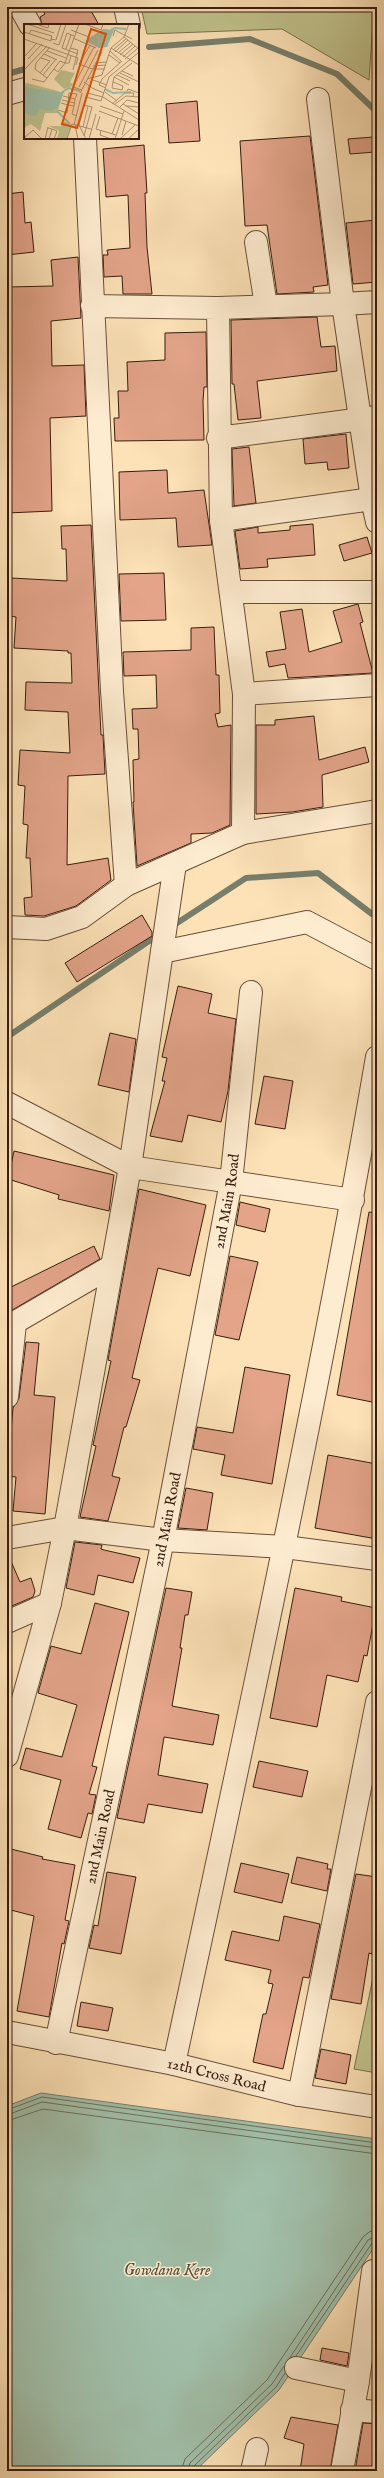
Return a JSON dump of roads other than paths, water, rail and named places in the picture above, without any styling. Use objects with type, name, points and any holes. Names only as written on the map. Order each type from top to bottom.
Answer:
[{"type":"street","points":[[20,7],[29,24]]},
{"type":"street","points":[[125,7],[129,24]]},
{"type":"street","points":[[7,94],[24,89]]},
{"type":"street","points":[[318,99],[343,304],[369,418],[374,499],[377,522]]},
{"type":"street","points":[[85,139],[112,691],[126,885]]},
{"type":"street","points":[[256,242],[266,306]]},
{"type":"street","points":[[92,306],[218,308],[377,302]]},
{"type":"street","points":[[218,308],[218,438],[221,520],[244,694],[243,833]]},
{"type":"street","points":[[218,438],[369,418]]},
{"type":"street","points":[[221,520],[374,499]]},
{"type":"street","points":[[231,592],[377,592]]},
{"type":"street","points":[[244,694],[377,685]]},
{"type":"street","points":[[7,926],[46,929],[82,917],[126,885],[243,833],[377,811]]},
{"type":"street","points":[[7,1756],[16,1699],[50,1603],[65,1528],[130,1167],[175,864]]},
{"type":"street","points":[[164,938],[307,922],[377,959]]},
{"type":"street","name":"2nd Main Road","points":[[56,2043],[163,1540],[231,1182],[250,992]]},
{"type":"street","points":[[174,2064],[285,1547],[353,1200],[377,1057]]},
{"type":"street","points":[[7,1103],[130,1167],[353,1200]]},
{"type":"street","points":[[7,1396],[11,1325],[112,1266]]},
{"type":"street","points":[[7,1538],[65,1528],[163,1540],[285,1547],[377,1559]]},
{"type":"street","points":[[7,1622],[50,1603]]},
{"type":"street","points":[[299,2095],[377,1702]]},
{"type":"street","name":"12th Cross Road","points":[[7,2032],[56,2043],[174,2064],[299,2095],[377,2107]]},
{"type":"street","points":[[342,2471],[358,2381],[371,2270]]},
{"type":"street","points":[[296,2368],[358,2381]]},
{"type":"street","points":[[352,2410],[377,2412]]},
{"type":"street","points":[[252,2471],[257,2449]]},
{"type":"water","name":"Gowdana Kere","points":[[41,2093],[377,2139],[377,2243],[279,2390],[195,2471],[7,2471],[7,2106]]},
{"type":"waterway","points":[[149,47],[250,39],[337,74],[377,112]]},
{"type":"waterway","points":[[7,74],[24,69]]},
{"type":"waterway","points":[[171,927],[246,878],[318,873],[372,914],[377,910]]},
{"type":"waterway","points":[[7,1037],[158,935]]}]
